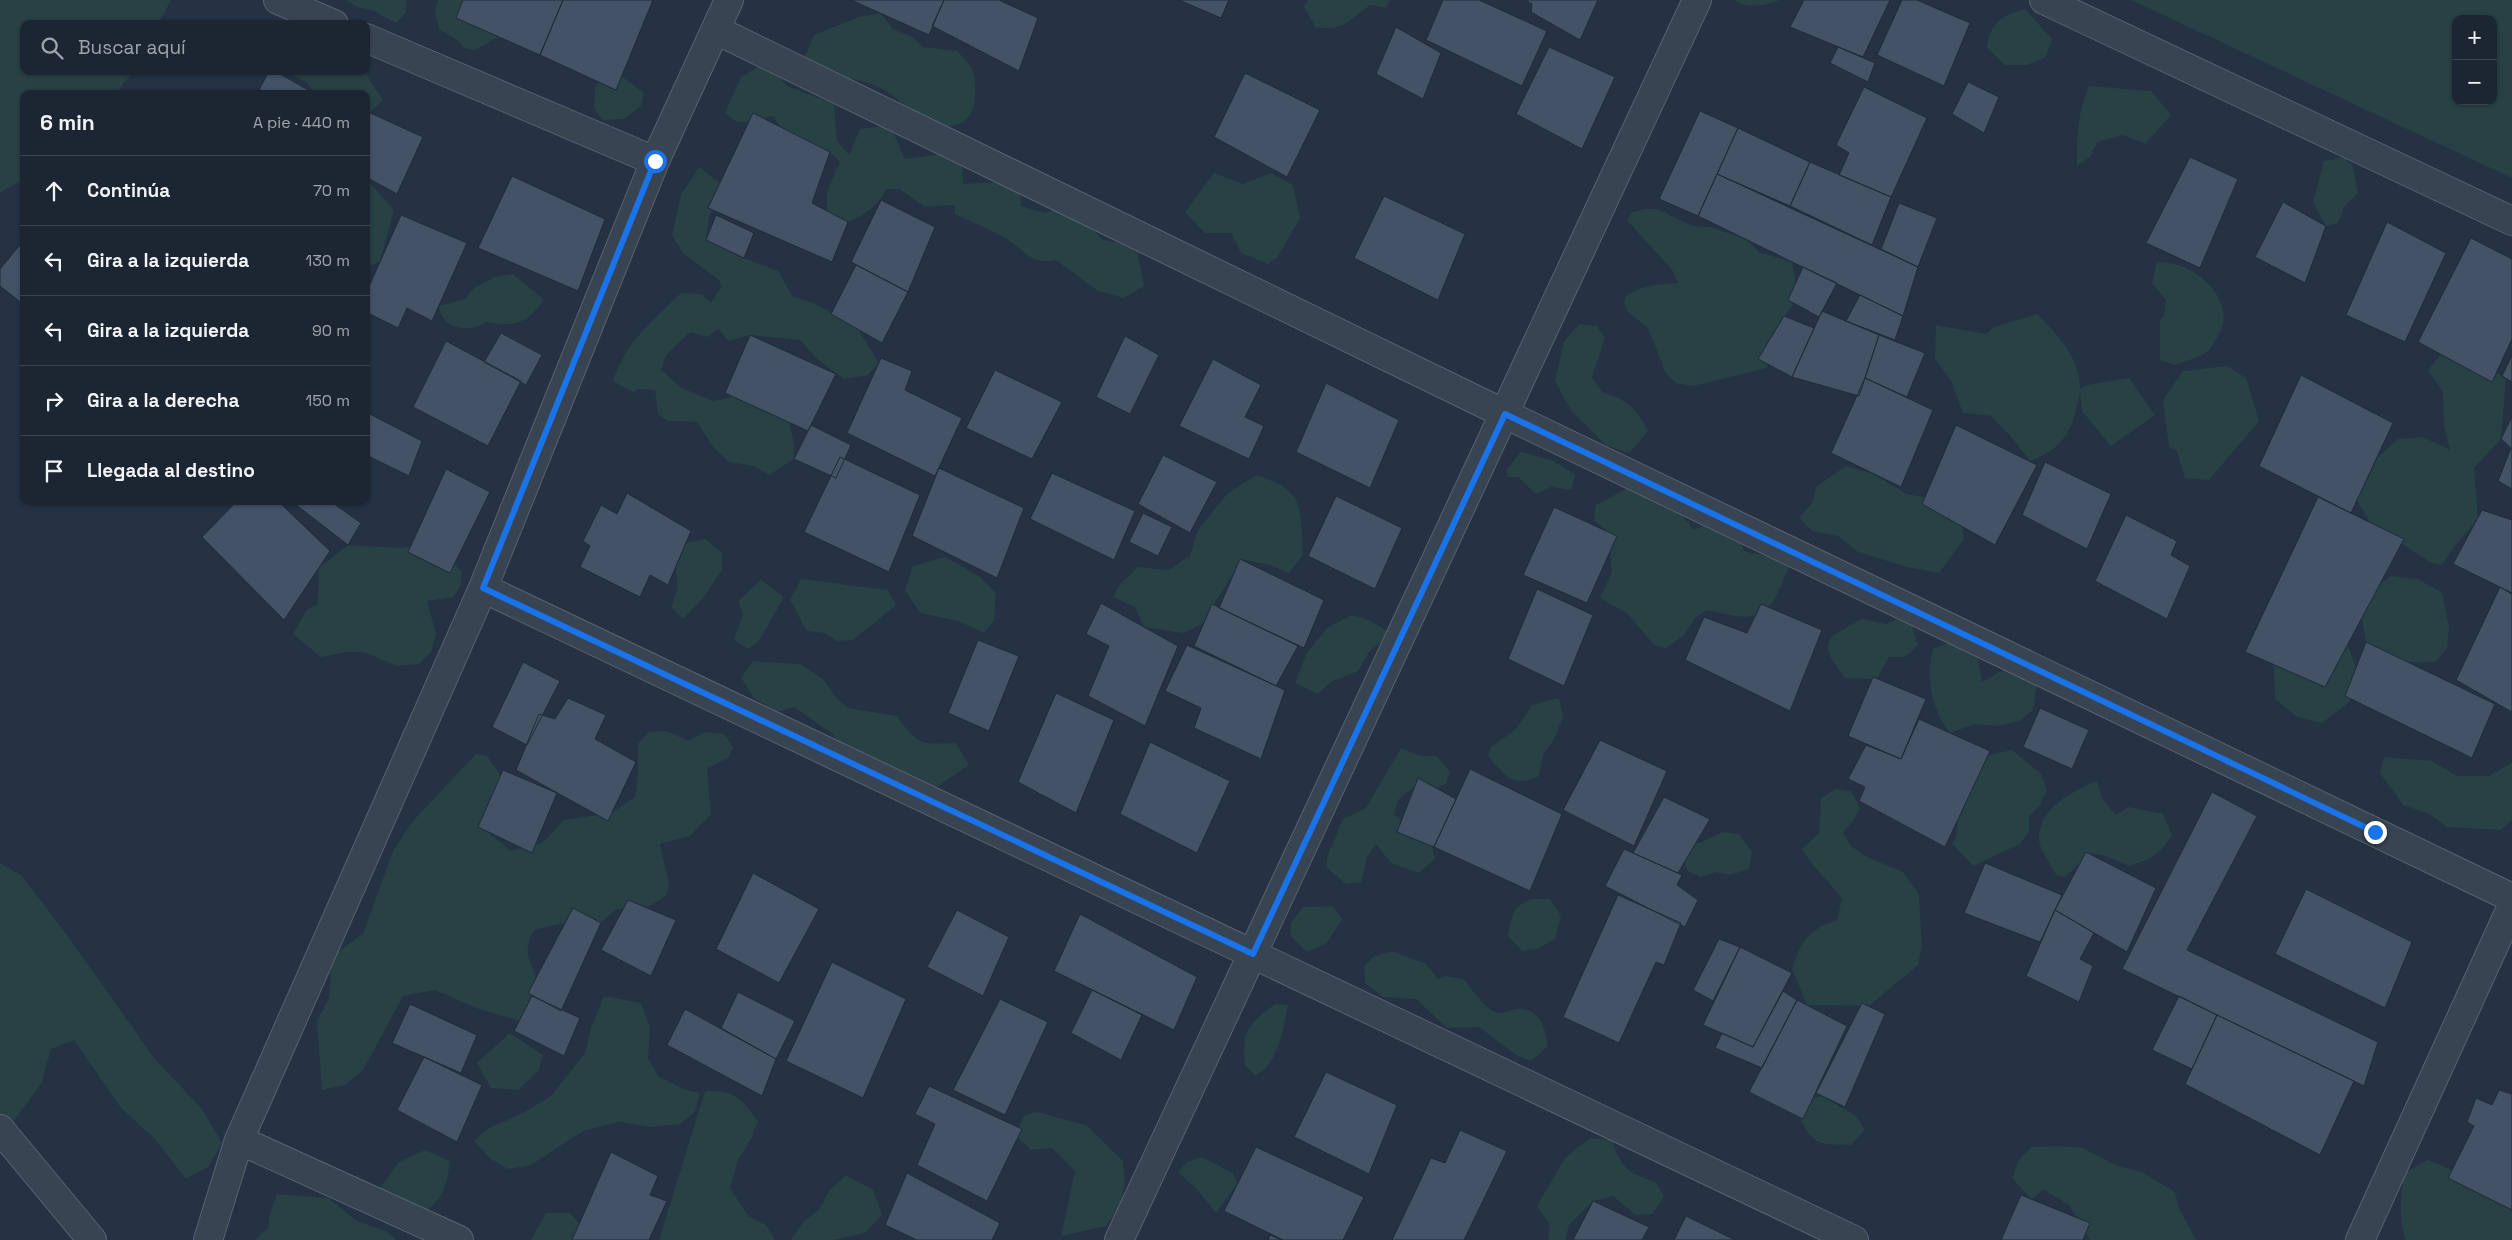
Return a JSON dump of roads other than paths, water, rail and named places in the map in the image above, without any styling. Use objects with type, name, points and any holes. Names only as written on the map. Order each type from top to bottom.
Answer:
[{"type":"street","points":[[278,0],[325,20]]},
{"type":"street","points":[[208,1240],[239,1140],[483,588],[655,161],[729,0]]},
{"type":"street","points":[[1119,1240],[1697,0]]},
{"type":"street","points":[[2044,0],[2512,221]]},
{"type":"street","points":[[716,30],[1505,414],[2512,898]]},
{"type":"street","points":[[370,40],[655,161]]},
{"type":"street","points":[[483,588],[1854,1240]]},
{"type":"street","points":[[2360,1240],[2512,906]]},
{"type":"street","points":[[0,1129],[92,1240]]},
{"type":"street","points":[[239,1140],[459,1240]]}]
